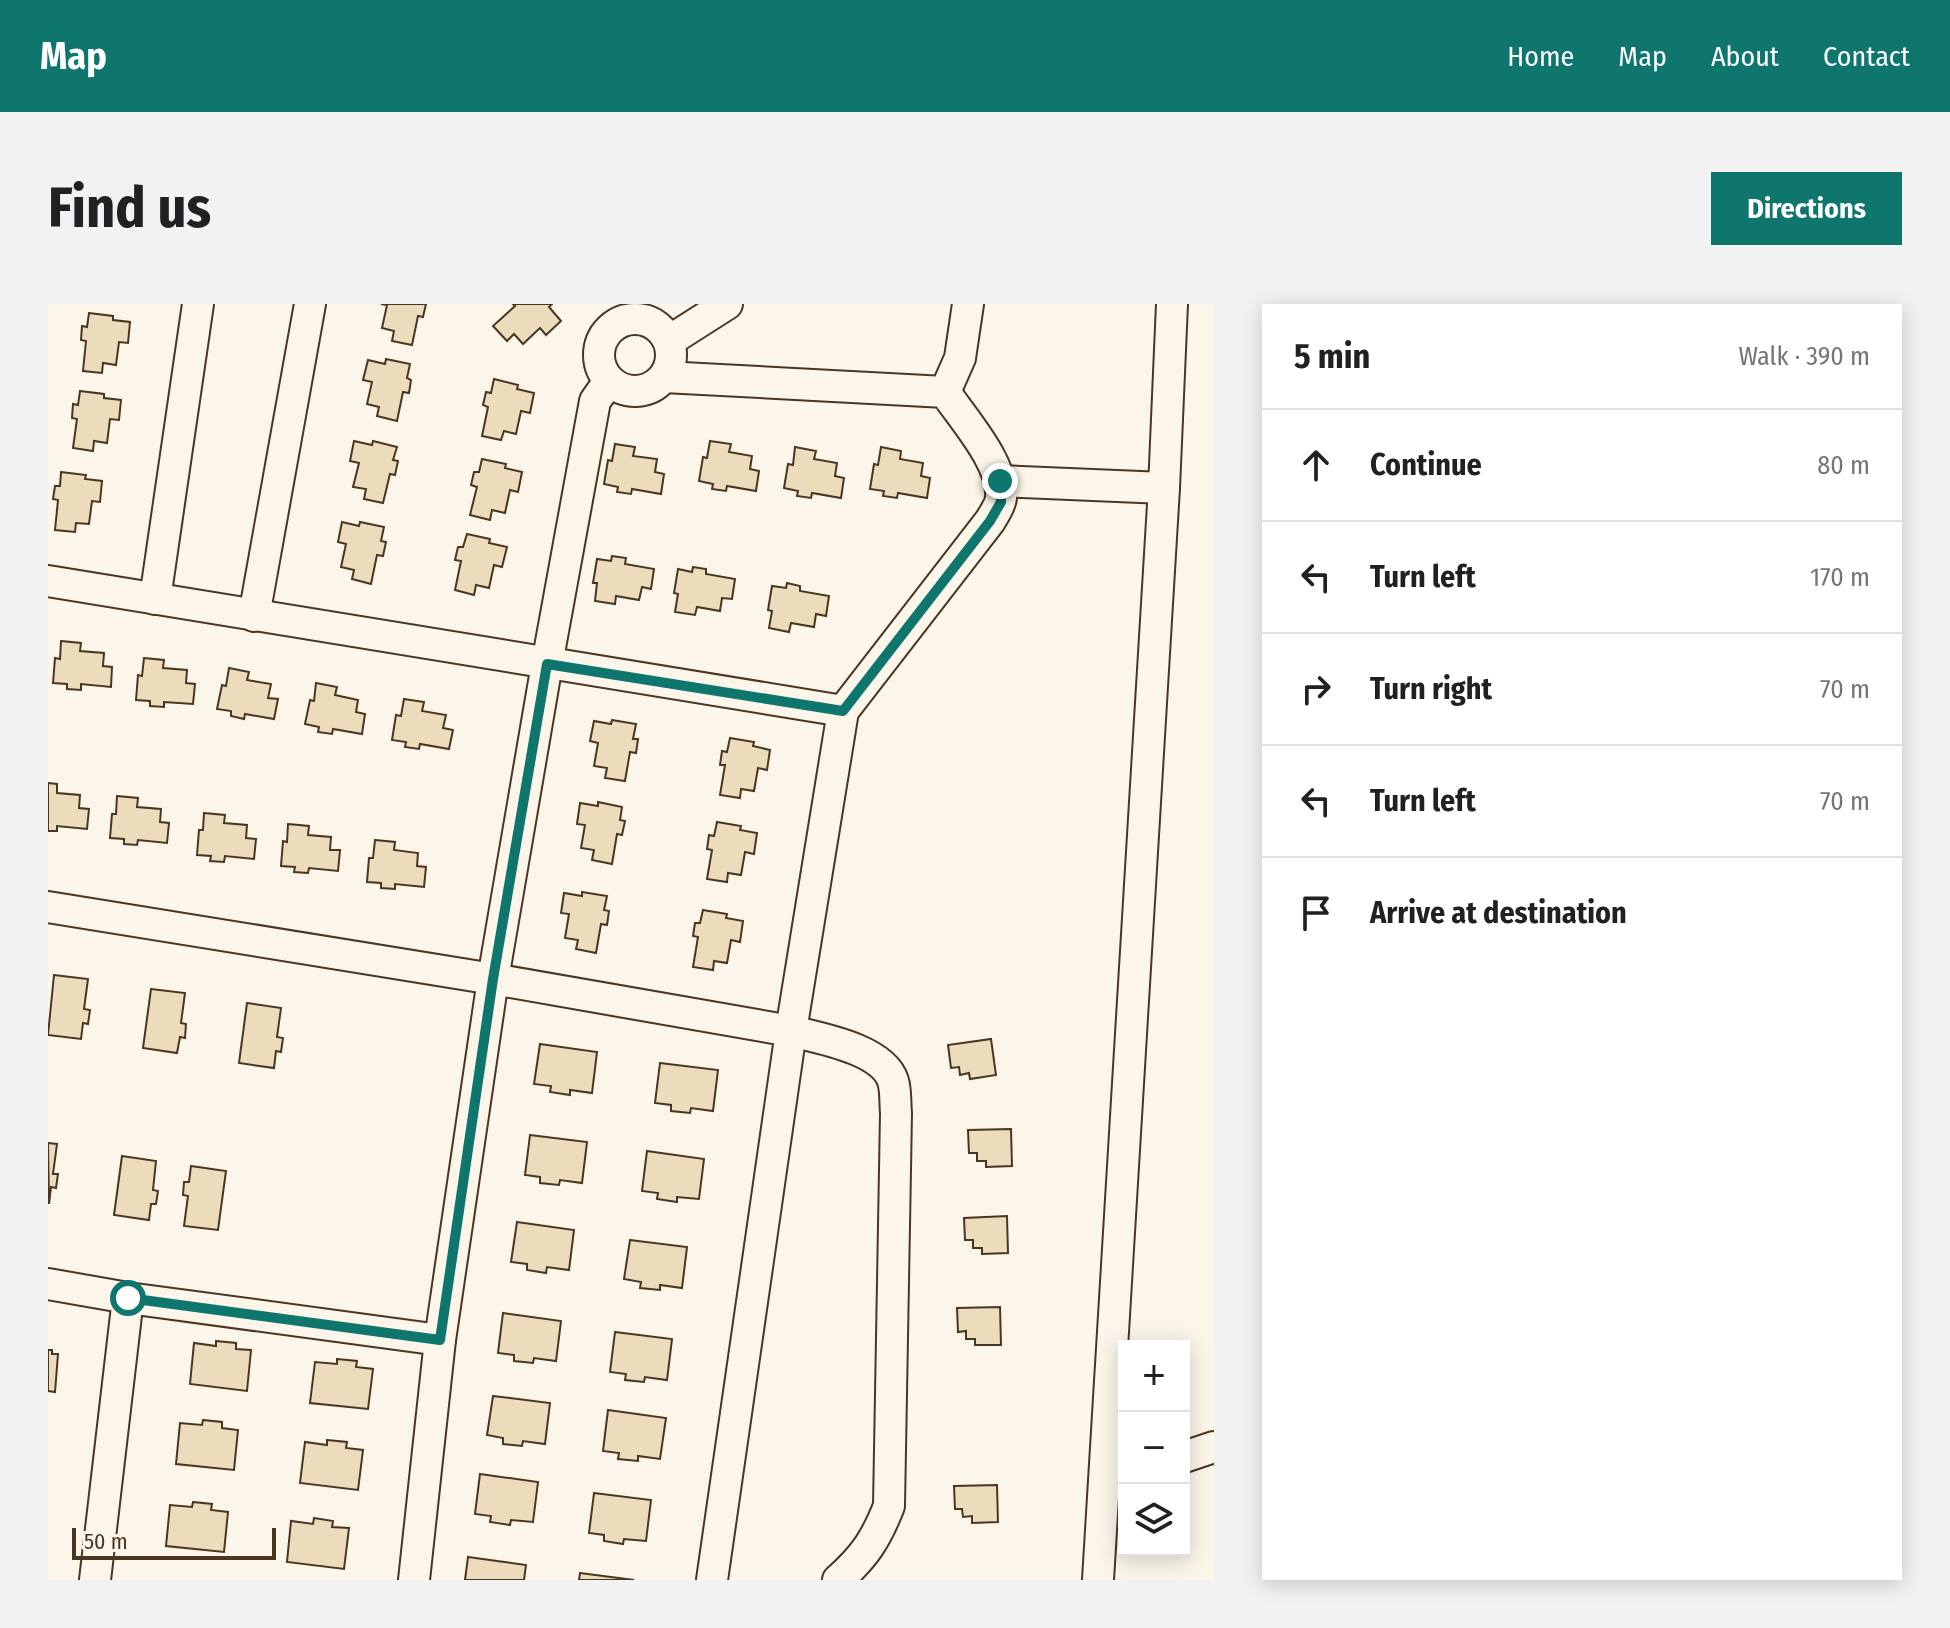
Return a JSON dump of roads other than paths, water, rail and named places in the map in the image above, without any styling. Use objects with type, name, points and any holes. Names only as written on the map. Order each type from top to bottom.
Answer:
[{"type":"street","points":[[155,599],[198,304]]},
{"type":"street","points":[[254,616],[310,304]]},
{"type":"street","points":[[669,341],[727,304]]},
{"type":"street","points":[[945,392],[960,358],[968,304]]},
{"type":"street","points":[[1098,1580],[1114,1470],[1172,304]]},
{"type":"street","points":[[631,319],[652,324],[669,341],[670,366],[664,377],[644,391],[631,392],[609,381],[600,360],[603,338],[620,323],[631,319]]},
{"type":"street","points":[[664,377],[945,392]]},
{"type":"street","points":[[414,1580],[440,1340],[493,979],[595,401],[609,381]]},
{"type":"street","points":[[712,1580],[791,1031],[843,711],[990,521],[1001,502],[1000,481],[994,464],[945,392]]},
{"type":"street","points":[[1000,481],[1164,488]]},
{"type":"street","points":[[48,581],[843,711]]},
{"type":"street","points":[[48,907],[791,1031],[843,1043],[876,1060],[892,1078],[896,1113],[889,1506],[877,1538],[859,1562],[838,1580]]},
{"type":"street","points":[[48,1284],[128,1298],[440,1340]]},
{"type":"street","points":[[95,1580],[128,1298]]},
{"type":"street","points":[[1190,1455],[1214,1447]]}]
